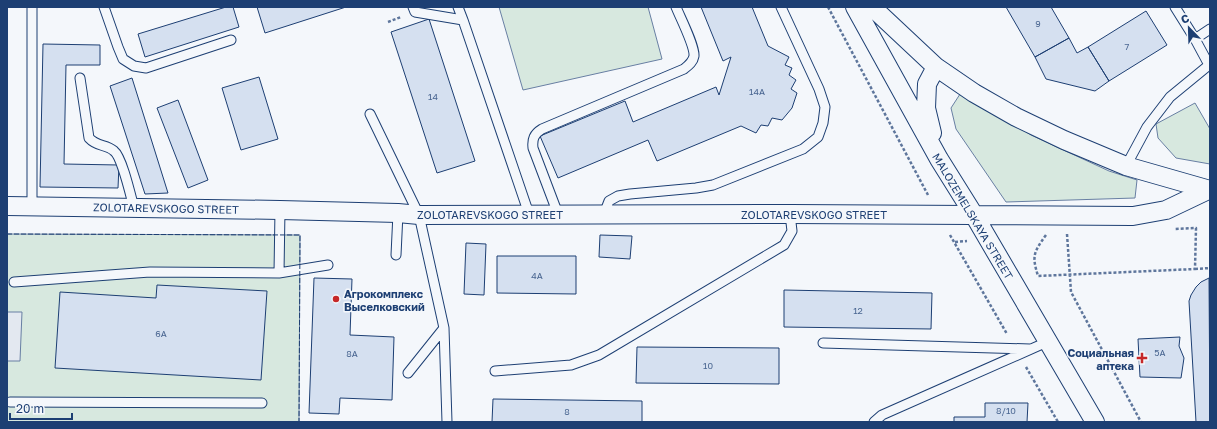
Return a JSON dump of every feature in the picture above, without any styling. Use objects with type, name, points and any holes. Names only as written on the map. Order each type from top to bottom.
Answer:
[{"type":"street","name":"MALOZEMELSKAYA STREET","points":[[855,7],[939,159],[974,215],[1095,422]]},
{"type":"street","points":[[872,7],[936,67],[974,93],[1016,117],[1064,140],[1126,166],[1209,190]]},
{"type":"street","points":[[936,67],[927,84],[926,108],[939,159]]},
{"type":"street","name":"ZOLOTAREVSKOGO STREET","points":[[7,206],[280,210],[419,214],[1133,216],[1166,210],[1209,190]]},
{"type":"lane","points":[[32,7],[32,206]]},
{"type":"lane","points":[[104,7],[123,59],[134,66],[146,68],[231,40]]},
{"type":"lane","points":[[413,7],[415,12],[463,20]]},
{"type":"lane","points":[[458,7],[529,214]]},
{"type":"lane","points":[[558,214],[533,148],[532,141],[535,133],[684,69],[691,64],[694,57],[693,49],[676,7]]},
{"type":"lane","points":[[604,214],[609,201],[618,196],[700,188],[713,185],[803,148],[818,136],[825,107],[819,89],[781,7]]},
{"type":"lane","points":[[1126,166],[1147,127],[1170,97],[1209,65],[1175,7]]},
{"type":"lane","points":[[1195,39],[1210,29]]},
{"type":"lane","points":[[80,78],[89,138],[98,145],[109,148],[117,154],[134,208]]},
{"type":"lane","points":[[370,114],[419,214],[444,328],[447,422]]},
{"type":"lane","points":[[279,273],[280,210]]},
{"type":"lane","points":[[396,255],[398,213]]},
{"type":"lane","points":[[496,371],[571,365],[599,355],[784,245],[792,231],[790,214]]},
{"type":"lane","points":[[14,282],[150,272],[279,273],[328,265]]},
{"type":"lane","points":[[408,373],[444,328]]},
{"type":"lane","points":[[823,342],[1017,352]]},
{"type":"lane","points":[[874,422],[882,415],[1017,352],[1030,349],[1047,342]]},
{"type":"lane","points":[[10,402],[262,403]]},
{"type":"path","points":[[828,7],[938,215],[1058,422]]},
{"type":"path","points":[[1173,229],[1196,228],[1195,269]]},
{"type":"path","points":[[1049,232],[1038,247],[1034,260],[1038,276],[1210,268]]},
{"type":"path","points":[[1061,232],[1067,232],[1071,292],[1141,422]]},
{"type":"shaded area","points":[[499,7],[648,7],[662,59],[523,90]]},
{"type":"shaded area","points":[[962,91],[1031,135],[1109,171],[1137,180],[1135,198],[1006,202],[956,129],[951,108]]},
{"type":"shaded area","points":[[1195,103],[1210,129],[1210,164],[1176,158],[1158,138],[1156,124]]},
{"type":"shaded area","points":[[7,234],[300,235],[299,422],[7,422]]},
{"type":"shaded area","points":[[7,312],[22,312],[20,361],[7,361]]},
{"type":"building","points":[[226,7],[233,7],[239,27],[145,57],[138,34]]},
{"type":"building","points":[[257,7],[346,7],[265,33]]},
{"type":"building","points":[[701,7],[752,7],[768,46],[789,57],[785,65],[792,68],[789,75],[796,80],[791,89],[797,93],[792,108],[782,120],[772,118],[768,126],[761,125],[756,133],[741,126],[657,161],[648,140],[558,178],[540,136],[625,101],[633,122],[716,87],[719,95],[731,57],[723,61]]},
{"type":"building","points":[[1006,7],[1051,7],[1069,38],[1035,57]]},
{"type":"building","points":[[1146,11],[1167,45],[1109,81],[1088,47]]},
{"type":"building","points":[[429,19],[475,161],[437,173],[391,32]]},
{"type":"building","points":[[1069,38],[1077,53],[1088,47],[1109,81],[1095,91],[1046,79],[1035,57]]},
{"type":"building","points":[[43,44],[100,45],[100,65],[66,65],[64,164],[119,165],[118,188],[40,187]]},
{"type":"building","points":[[259,77],[278,139],[241,150],[222,88]]},
{"type":"building","points":[[132,78],[168,193],[145,194],[110,86]]},
{"type":"building","points":[[178,100],[208,180],[188,188],[157,108]]},
{"type":"building","points":[[600,235],[632,236],[630,259],[599,257]]},
{"type":"building","points":[[466,243],[486,244],[484,295],[464,294]]},
{"type":"building","points":[[497,256],[576,256],[576,294],[497,293]]},
{"type":"building","points":[[314,278],[352,279],[350,335],[394,337],[392,400],[340,398],[339,414],[309,413]]},
{"type":"building","points":[[1209,278],[1210,422],[1196,422],[1189,301],[1196,287],[1201,282]]},
{"type":"building","points":[[157,285],[267,291],[261,380],[55,368],[60,292],[156,298]]},
{"type":"building","points":[[784,290],[932,293],[931,329],[784,327]]},
{"type":"building","points":[[1180,337],[1179,346],[1184,358],[1181,378],[1140,377],[1138,339]]},
{"type":"building","points":[[637,347],[779,348],[779,384],[636,383]]},
{"type":"building","points":[[493,399],[642,401],[642,422],[492,422]]},
{"type":"building","points":[[985,403],[1028,403],[1027,422],[954,422],[954,417],[985,417]]},
{"type":"fence","points":[[7,234],[300,235],[299,422],[296,422]]},
{"type":"fence","points":[[7,422],[89,422]]},
{"type":"place","name":"Агрокомплекс Выселковский","points":[[336,299]]},
{"type":"place","name":"Социальная аптека","points":[[1142,358]]}]
